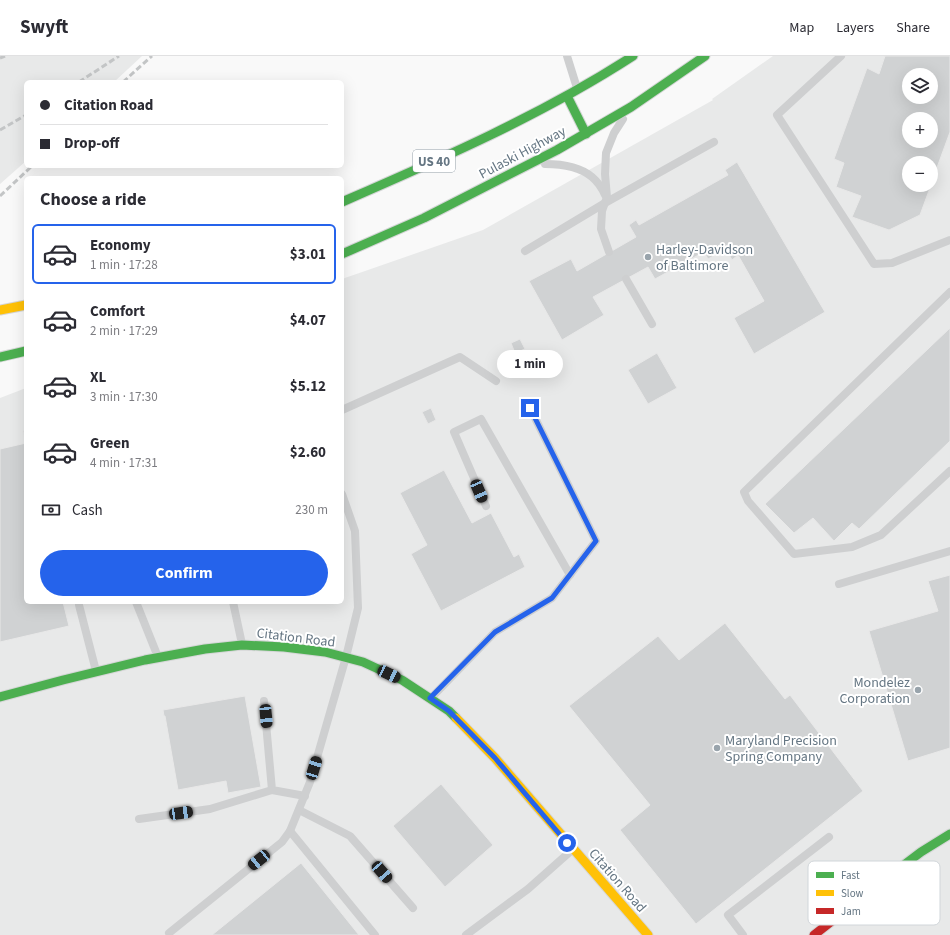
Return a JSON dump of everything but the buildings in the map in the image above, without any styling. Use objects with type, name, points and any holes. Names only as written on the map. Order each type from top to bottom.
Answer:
[{"type":"main road","points":[[578,90],[615,56]]},
{"type":"main road","name":"Pulaski Highway","points":[[344,201],[473,143],[567,96],[633,56]]},
{"type":"main road","name":"Pulaski Highway","points":[[344,253],[424,218],[531,164],[586,134],[631,107],[705,56]]},
{"type":"main road","points":[[567,96],[586,134]]},
{"type":"main road","points":[[0,310],[24,305]]},
{"type":"main road","points":[[0,357],[24,351]]},
{"type":"main road","name":"Citation Road","points":[[0,697],[159,657],[205,649],[242,645],[291,647],[325,652],[363,662],[402,680],[449,711],[495,758],[648,935]]},
{"type":"main road","points":[[909,861],[950,834]]},
{"type":"main road","points":[[814,935],[826,925]]},
{"type":"lane","points":[[567,56],[578,90]]},
{"type":"lane","points":[[841,56],[777,115],[874,264],[892,263],[950,240]]},
{"type":"lane","points":[[609,252],[601,229],[602,211],[606,200],[606,153],[614,133],[631,107]]},
{"type":"lane","points":[[525,251],[606,200],[714,142]]},
{"type":"lane","points":[[531,164],[554,164],[577,168],[592,177],[601,187],[606,200]]},
{"type":"lane","points":[[626,279],[652,324]]},
{"type":"lane","points":[[950,292],[744,492],[748,501],[794,554],[852,547],[881,535],[950,471]]},
{"type":"lane","points":[[344,409],[460,356],[496,381]]},
{"type":"lane","points":[[430,698],[495,632],[552,598],[596,541],[530,408]]},
{"type":"lane","points":[[486,506],[454,432],[481,419],[570,575]]},
{"type":"lane","points":[[169,933],[282,842],[290,831],[299,810],[310,782],[346,657],[358,608],[355,531],[344,500]]},
{"type":"lane","points":[[838,584],[950,551]]},
{"type":"lane","points":[[137,604],[159,657]]},
{"type":"lane","points":[[233,604],[242,645]]},
{"type":"lane","points":[[79,605],[96,672]]},
{"type":"lane","points":[[264,701],[272,790]]},
{"type":"lane","points":[[138,819],[210,809],[272,790],[304,796]]},
{"type":"lane","points":[[299,810],[350,836],[413,908]]},
{"type":"lane","points":[[290,831],[375,935]]},
{"type":"lane","points":[[743,935],[728,915],[829,838]]},
{"type":"lane","points":[[466,935],[528,889],[573,849]]},
{"type":"shaded area","points":[[0,56],[142,56],[116,80],[24,80],[24,163],[0,184]]},
{"type":"shaded area","points":[[773,56],[950,56],[950,935],[0,935],[0,398],[24,389],[24,604],[344,604],[344,278],[483,230],[713,100],[712,99]]},
{"type":"railway","points":[[0,58],[5,56]]},
{"type":"railway","points":[[82,80],[119,56]]},
{"type":"railway","points":[[125,80],[152,56]]},
{"type":"railway","points":[[0,130],[24,116]]},
{"type":"railway","points":[[0,196],[30,168]]},
{"type":"traffic: fast","points":[[344,201],[454,152],[527,117],[563,98],[633,56]]},
{"type":"traffic: fast","points":[[344,253],[424,218],[557,150],[631,107],[705,56]]},
{"type":"traffic: fast","points":[[567,96],[586,134]]},
{"type":"traffic: fast","points":[[0,357],[24,351]]},
{"type":"traffic: fast","points":[[0,697],[145,660],[205,649],[242,645],[284,647],[325,652],[363,662],[402,680],[449,711],[456,718]]},
{"type":"traffic: fast","points":[[909,861],[950,834]]},
{"type":"traffic: slow","points":[[0,310],[24,305]]},
{"type":"traffic: slow","points":[[456,718],[495,758],[648,935]]},
{"type":"traffic: jam","points":[[814,935],[827,925]]},
{"type":"place","name":"Harley-Davidson of Baltimore","points":[[648,257]]},
{"type":"place","name":"Mondelez Corporation","points":[[918,690]]},
{"type":"place","name":"Maryland Precision Spring Company","points":[[717,748]]},
{"type":"route","points":[[530,408],[596,541],[552,598],[495,632],[430,698],[449,711],[495,758],[567,843]]}]
